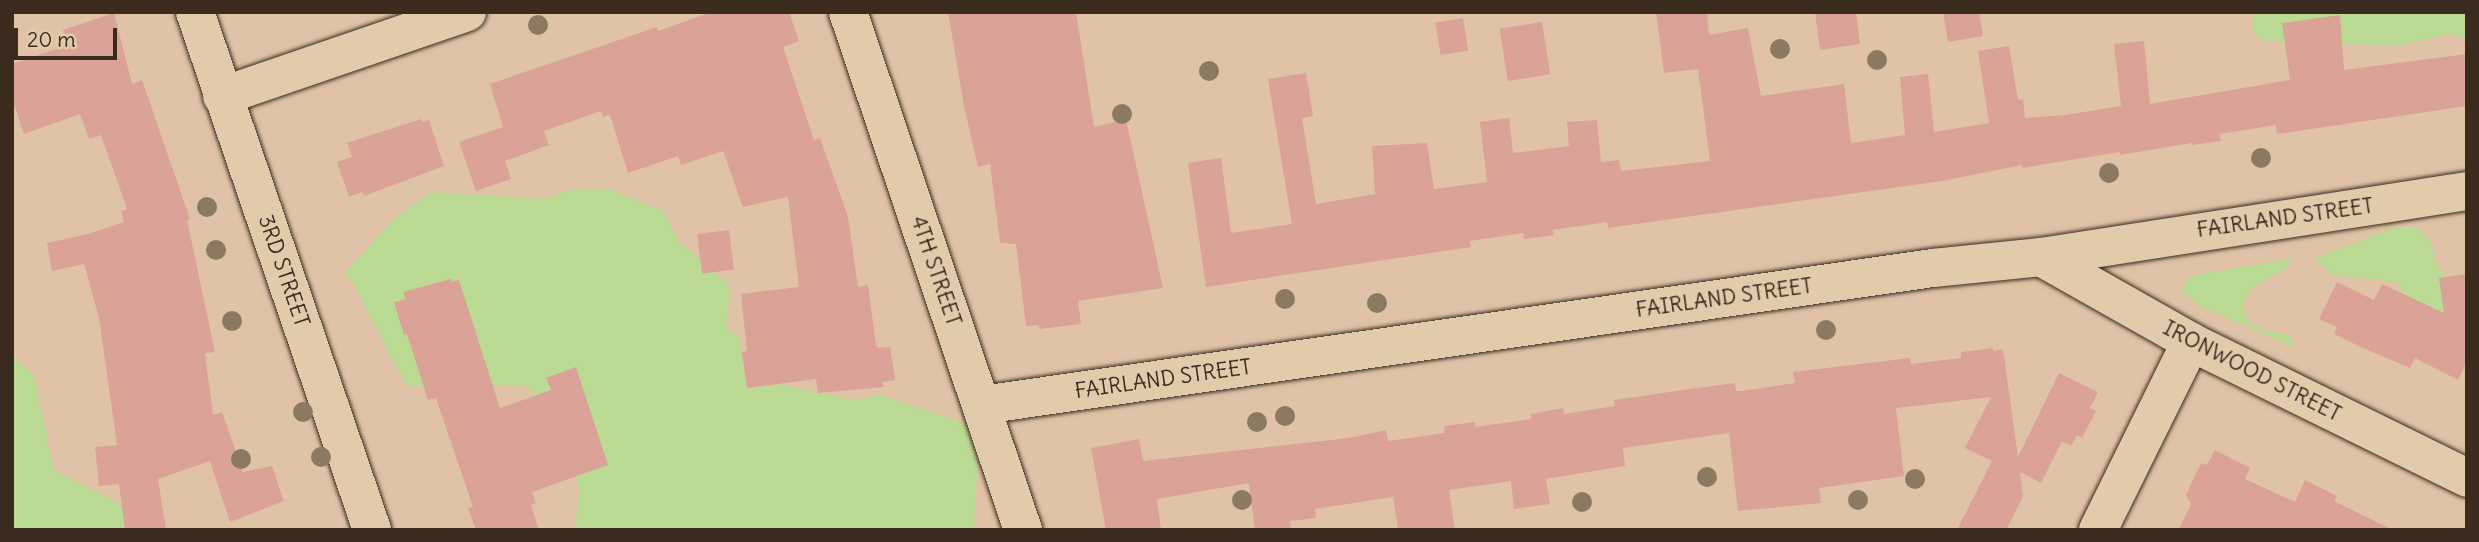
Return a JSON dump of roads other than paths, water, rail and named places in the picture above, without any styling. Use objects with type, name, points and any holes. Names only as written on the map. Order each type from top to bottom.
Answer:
[{"type":"street","name":"3RD STREET","points":[[195,12],[372,530]]},
{"type":"street","points":[[222,96],[467,12]]},
{"type":"street","name":"4TH STREET","points":[[849,12],[1023,530]]},
{"type":"street","name":"FAIRLAND STREET","points":[[982,405],[1933,268],[2041,257],[2467,191]]},
{"type":"street","name":"IRONWOOD STREET","points":[[2041,257],[2191,342],[2467,478]]},
{"type":"street","points":[[2098,530],[2191,342]]}]
